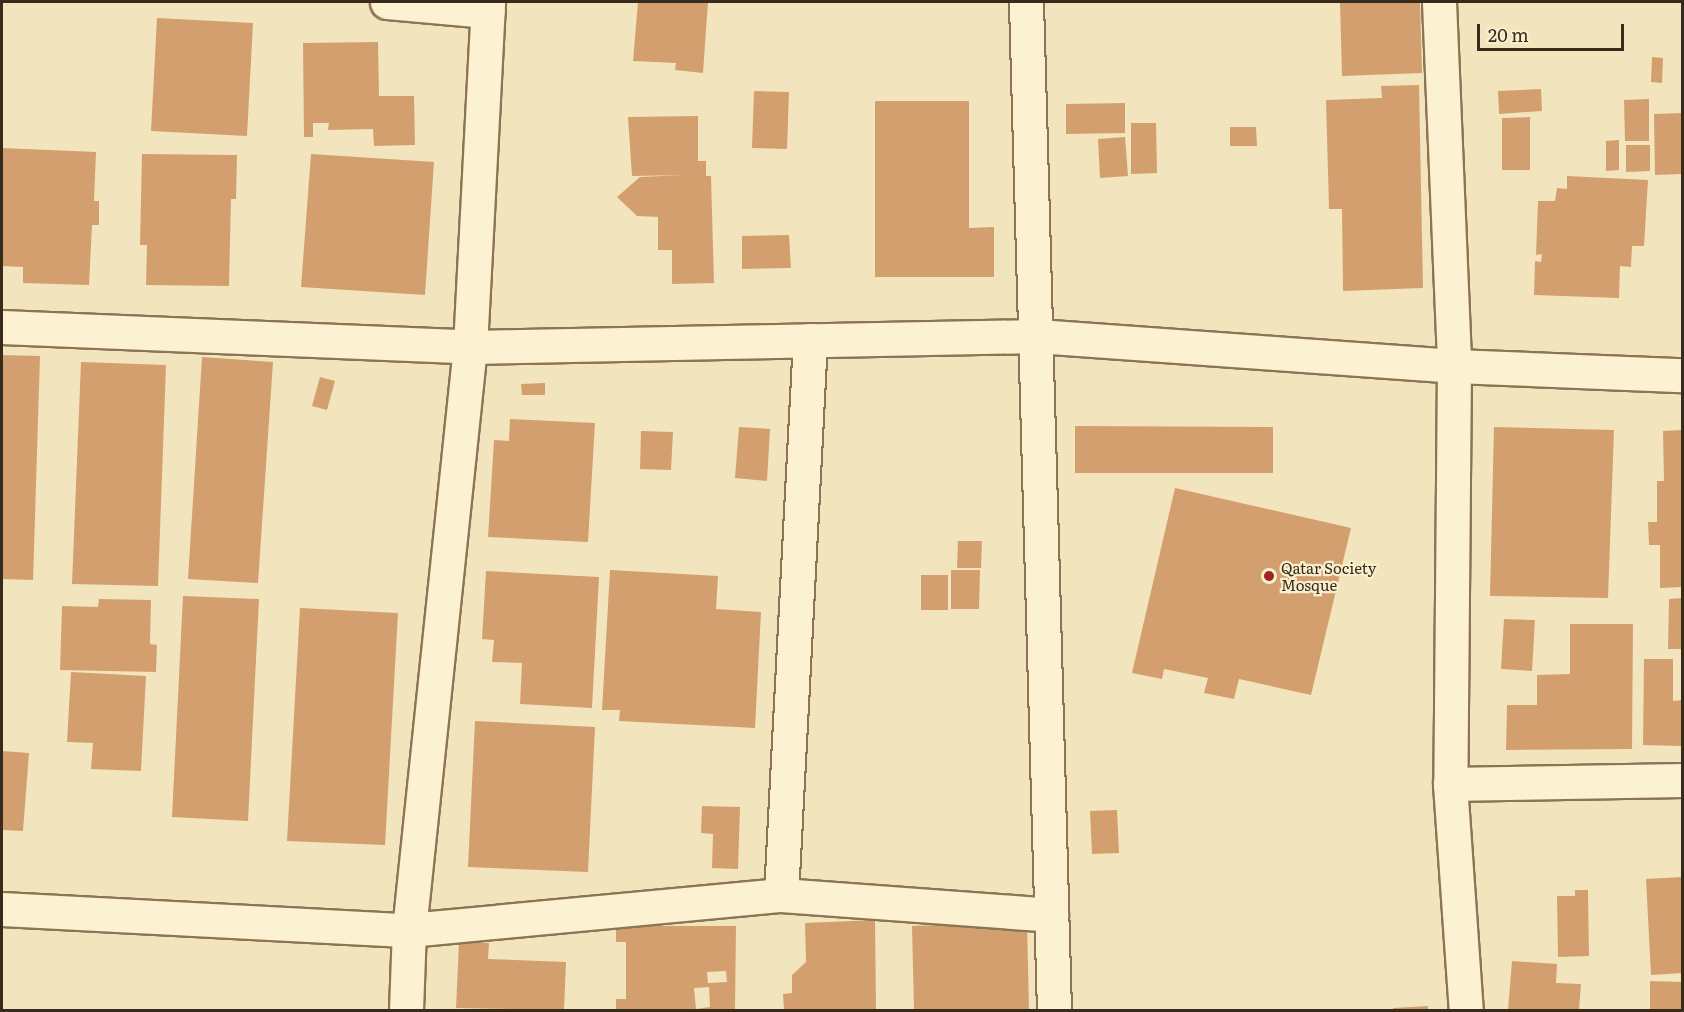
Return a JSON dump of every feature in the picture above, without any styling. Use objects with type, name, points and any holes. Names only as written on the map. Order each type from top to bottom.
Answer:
[{"type":"street","points":[[387,2],[488,6],[470,347],[409,930],[406,1011]]},
{"type":"street","points":[[1026,2],[1054,1011]]},
{"type":"street","points":[[1439,2],[1454,366],[1450,784],[1466,1011]]},
{"type":"street","points":[[2,327],[470,347],[1037,336],[1454,366],[1683,375]]},
{"type":"street","points":[[781,895],[810,340]]},
{"type":"street","points":[[1450,784],[1683,780]]},
{"type":"street","points":[[2,909],[409,930],[781,895],[1051,915]]},
{"type":"building","points":[[638,2],[708,2],[703,73],[675,70],[676,63],[633,61]]},
{"type":"building","points":[[1340,2],[1420,2],[1422,73],[1342,76]]},
{"type":"building","points":[[157,18],[253,23],[247,136],[151,131]]},
{"type":"building","points":[[378,42],[379,96],[414,96],[415,145],[374,146],[373,129],[328,130],[329,123],[313,123],[313,137],[304,137],[303,43]]},
{"type":"building","points":[[1652,57],[1663,58],[1662,83],[1651,82]]},
{"type":"building","points":[[1419,85],[1423,288],[1343,291],[1342,209],[1329,209],[1326,100],[1382,98],[1381,86]]},
{"type":"building","points":[[1541,89],[1542,111],[1499,114],[1498,91]]},
{"type":"building","points":[[754,91],[789,92],[787,149],[752,148]]},
{"type":"building","points":[[1649,99],[1649,141],[1625,141],[1624,100]]},
{"type":"building","points":[[875,101],[969,101],[969,228],[994,227],[994,277],[875,277]]},
{"type":"building","points":[[1125,103],[1125,133],[1066,134],[1066,104]]},
{"type":"building","points":[[1682,113],[1682,174],[1655,175],[1654,114]]},
{"type":"building","points":[[698,116],[698,161],[706,161],[706,176],[711,176],[714,283],[672,284],[672,250],[658,250],[658,217],[637,216],[617,197],[640,177],[684,175],[632,176],[628,117]]},
{"type":"building","points":[[1530,117],[1530,170],[1502,170],[1502,118]]},
{"type":"building","points":[[1131,123],[1156,123],[1157,173],[1131,174]]},
{"type":"building","points":[[1230,127],[1256,127],[1257,146],[1230,146]]},
{"type":"building","points":[[1125,137],[1128,176],[1100,178],[1098,139]]},
{"type":"building","points":[[1619,140],[1619,170],[1606,171],[1606,141]]},
{"type":"building","points":[[1626,145],[1650,145],[1650,171],[1626,172]]},
{"type":"building","points":[[2,148],[96,152],[94,201],[99,201],[99,225],[92,225],[89,285],[23,283],[23,267],[2,266]]},
{"type":"building","points":[[142,154],[237,155],[236,199],[231,199],[229,286],[146,285],[147,245],[140,245]]},
{"type":"building","points":[[311,154],[434,162],[425,295],[301,287]]},
{"type":"building","points":[[1567,176],[1648,180],[1644,246],[1632,246],[1631,267],[1620,266],[1619,298],[1534,295],[1535,261],[1541,262],[1542,254],[1536,255],[1538,201],[1555,201],[1557,188],[1567,189]]},
{"type":"building","points":[[789,235],[791,268],[742,269],[742,236]]},
{"type":"building","points":[[2,355],[40,356],[33,580],[2,579]]},
{"type":"building","points":[[202,357],[273,362],[258,583],[188,579]]},
{"type":"building","points":[[81,362],[166,365],[158,586],[72,584]]},
{"type":"building","points":[[320,377],[335,381],[327,410],[312,406]]},
{"type":"building","points":[[545,383],[545,395],[522,395],[521,384]]},
{"type":"building","points":[[510,419],[595,423],[588,542],[488,537],[494,440],[509,441]]},
{"type":"building","points":[[1075,426],[1273,427],[1273,473],[1075,473]]},
{"type":"building","points":[[739,427],[770,429],[767,481],[735,478]]},
{"type":"building","points":[[1494,427],[1614,430],[1608,598],[1490,596]]},
{"type":"building","points":[[1682,430],[1682,587],[1660,588],[1660,545],[1649,545],[1648,522],[1657,522],[1657,481],[1664,481],[1663,431]]},
{"type":"building","points":[[641,431],[673,432],[671,470],[640,469]]},
{"type":"building","points":[[1175,488],[1351,528],[1311,695],[1239,679],[1234,699],[1204,693],[1208,678],[1164,669],[1162,679],[1132,673]]},
{"type":"building","points":[[958,541],[982,541],[981,568],[957,568]]},
{"type":"building","points":[[610,570],[718,576],[716,609],[761,612],[755,728],[619,721],[620,710],[602,710]]},
{"type":"building","points":[[951,570],[980,570],[979,609],[951,609]]},
{"type":"building","points":[[486,571],[599,577],[592,708],[520,704],[522,663],[492,662],[494,640],[482,639]]},
{"type":"building","points":[[921,575],[948,575],[948,610],[921,610]]},
{"type":"building","points":[[183,596],[259,599],[248,821],[172,817]]},
{"type":"building","points":[[1682,598],[1682,649],[1668,649],[1669,599]]},
{"type":"building","points":[[99,599],[151,600],[150,644],[157,645],[156,672],[60,670],[62,606],[98,607]]},
{"type":"building","points":[[300,608],[398,613],[385,845],[287,841]]},
{"type":"building","points":[[1504,619],[1535,620],[1532,671],[1501,669]]},
{"type":"building","points":[[1570,624],[1633,624],[1632,749],[1506,750],[1507,705],[1537,705],[1537,675],[1570,674]]},
{"type":"building","points":[[1644,659],[1673,659],[1673,701],[1682,700],[1681,746],[1643,745]]},
{"type":"building","points":[[71,672],[146,676],[141,771],[91,769],[93,743],[67,742]]},
{"type":"building","points":[[475,721],[595,727],[588,872],[468,867]]},
{"type":"building","points":[[2,751],[29,753],[23,831],[2,830]]},
{"type":"building","points":[[702,806],[740,807],[738,869],[712,868],[713,834],[701,833]]},
{"type":"building","points":[[1117,810],[1119,853],[1092,854],[1090,811]]},
{"type":"building","points":[[1682,877],[1682,973],[1651,975],[1646,879]]},
{"type":"building","points":[[1575,890],[1588,890],[1589,956],[1558,957],[1557,896],[1575,896]]},
{"type":"building","points":[[875,920],[876,1010],[784,1010],[783,994],[792,993],[792,975],[806,962],[805,923]]},
{"type":"building","points":[[1027,922],[1029,1010],[914,1010],[912,926]]},
{"type":"building","points":[[616,926],[736,926],[735,1010],[616,1010],[616,999],[626,999],[626,942],[616,942]],"holes":[[[726,971],[727,982],[708,983],[707,972]],[[709,987],[710,1007],[696,1009],[694,988]]]},
{"type":"building","points":[[459,942],[489,943],[488,959],[566,962],[564,1010],[456,1008]]},
{"type":"building","points":[[1512,961],[1557,964],[1556,983],[1581,984],[1579,1010],[1508,1010]]},
{"type":"building","points":[[1650,981],[1682,982],[1682,1010],[1650,1010]]},
{"type":"building","points":[[1428,1006],[1428,1010],[1393,1010],[1393,1008]]},
{"type":"place","name":"Qatar Society Mosque","points":[[1269,576]]}]
